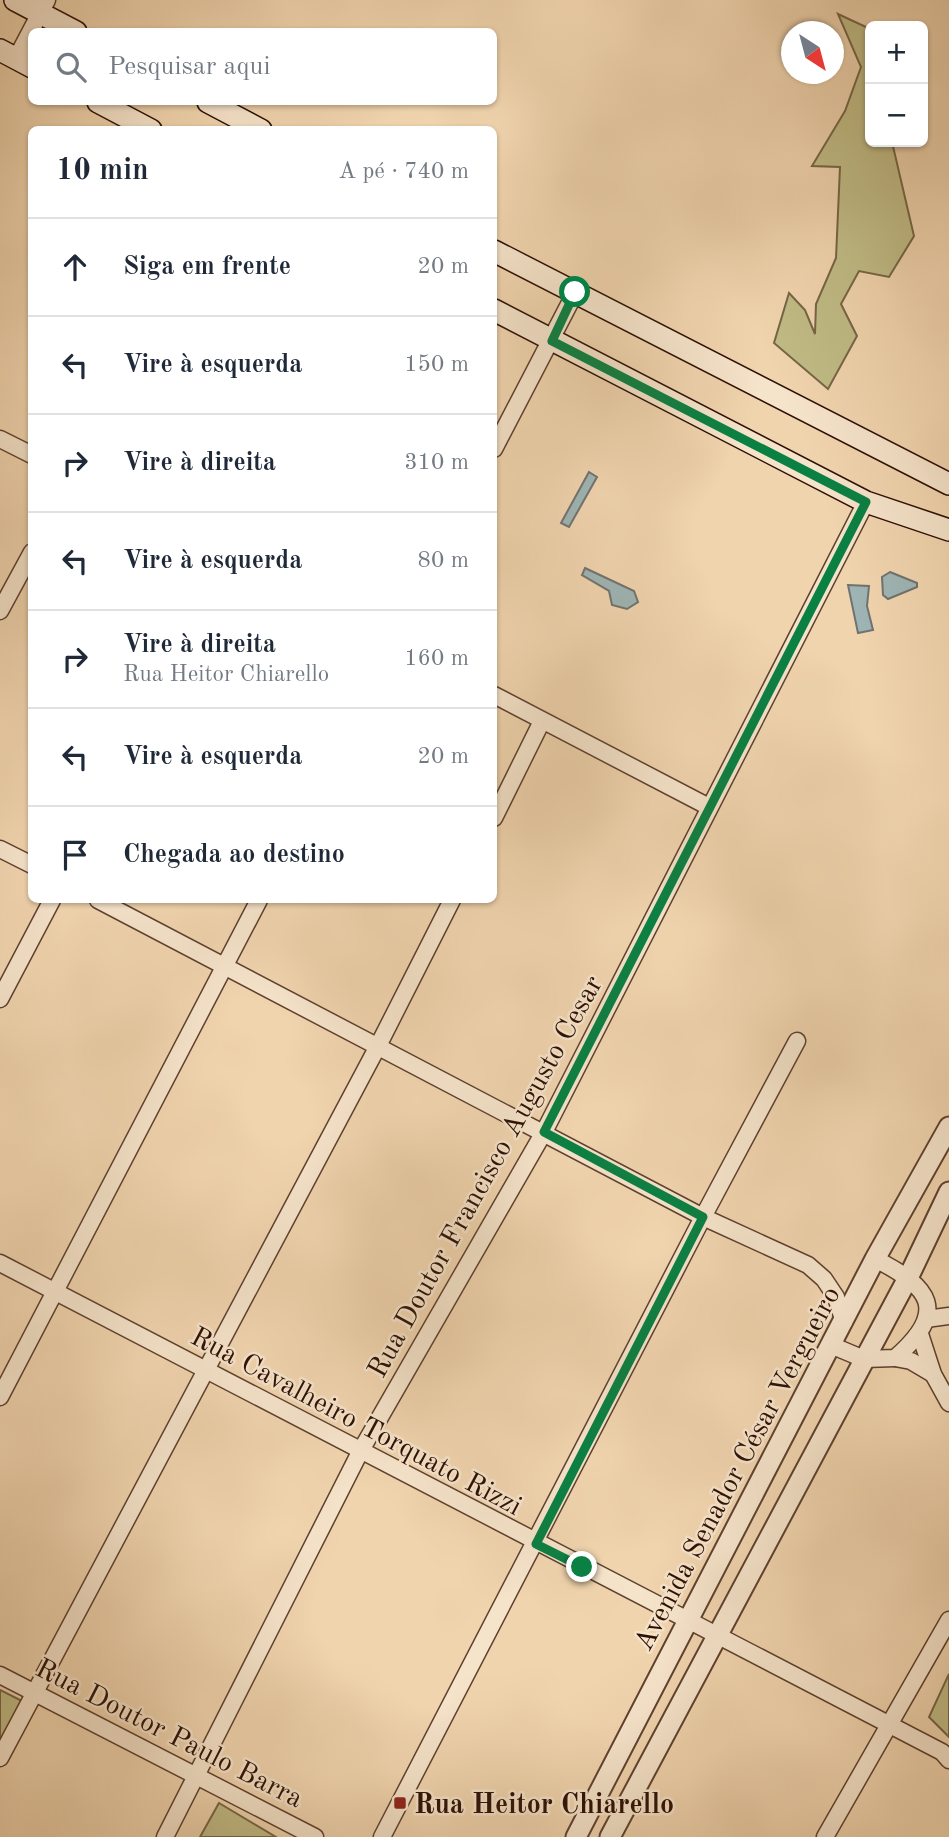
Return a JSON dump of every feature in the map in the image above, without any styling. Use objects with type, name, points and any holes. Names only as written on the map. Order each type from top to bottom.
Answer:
[{"type":"main road","points":[[15,0],[44,7],[71,28]]},
{"type":"main road","points":[[104,105],[143,126]]},
{"type":"main road","points":[[214,105],[253,126]]},
{"type":"main road","points":[[497,253],[949,484]]},
{"type":"main road","points":[[497,312],[866,502],[949,530]]},
{"type":"street","points":[[33,28],[44,7]]},
{"type":"street","points":[[16,59],[28,37]]},
{"type":"street","points":[[497,443],[575,292]]},
{"type":"street","points":[[0,439],[28,453]]},
{"type":"street","name":"Rua Doutor Francisco Augusto Cesar","points":[[165,1837],[360,1452],[544,1132],[866,502]]},
{"type":"street","points":[[0,611],[28,559]]},
{"type":"street","points":[[497,697],[709,807]]},
{"type":"street","points":[[497,812],[542,721]]},
{"type":"street","points":[[0,849],[28,863]]},
{"type":"street","points":[[0,999],[50,903]]},
{"type":"street","points":[[104,903],[703,1217],[808,1265],[824,1279],[836,1297],[844,1322]]},
{"type":"street","points":[[0,1397],[258,903]]},
{"type":"street","points":[[0,1758],[378,1046],[450,903]]},
{"type":"street","points":[[382,1837],[797,1041]]},
{"type":"street","name":"Avenida Senador César Vergueiro","points":[[576,1837],[833,1346],[875,1259],[948,1131]]},
{"type":"street","points":[[610,1837],[909,1276],[949,1192]]},
{"type":"street","points":[[875,1259],[909,1276],[924,1292],[928,1304],[923,1326],[933,1374],[949,1403]]},
{"type":"street","name":"Rua Cavalheiro Torquato Rizzi","points":[[0,1263],[536,1544],[942,1752],[949,1760]]},
{"type":"street","points":[[895,1358],[923,1326],[949,1316]]},
{"type":"street","points":[[833,1346],[864,1359],[895,1358],[911,1361],[933,1374]]},
{"type":"street","points":[[825,1837],[949,1620]]},
{"type":"street","name":"Rua Doutor Paulo Barra","points":[[0,1675],[315,1837]]},
{"type":"street","points":[[593,1805],[619,1819]]},
{"type":"shaded area","points":[[838,14],[865,27],[865,147],[893,147],[914,236],[889,277],[859,271],[841,304],[857,336],[828,389],[774,343],[789,293],[805,310],[815,334],[816,304],[836,258],[840,167],[812,166],[845,111],[861,67],[844,28],[844,21],[841,21]]},
{"type":"shaded area","points":[[949,1674],[949,1737],[929,1717]]},
{"type":"shaded area","points":[[0,1690],[22,1701],[0,1742]]},
{"type":"shaded area","points":[[219,1803],[276,1837],[200,1837]]},
{"type":"water","points":[[589,472],[597,477],[569,527],[561,523]]},
{"type":"water","points":[[585,568],[634,591],[638,602],[627,609],[612,605],[609,591],[582,575]]},
{"type":"water","points":[[890,572],[917,583],[917,587],[888,599],[883,595],[882,577]]},
{"type":"water","points":[[848,585],[869,586],[867,606],[873,630],[858,633]]},
{"type":"place","name":"Rua Heitor Chiarello","points":[[400,1803]]},
{"type":"route","points":[[575,292],[552,341],[866,502],[544,1132],[703,1217],[536,1544],[582,1567]]}]
